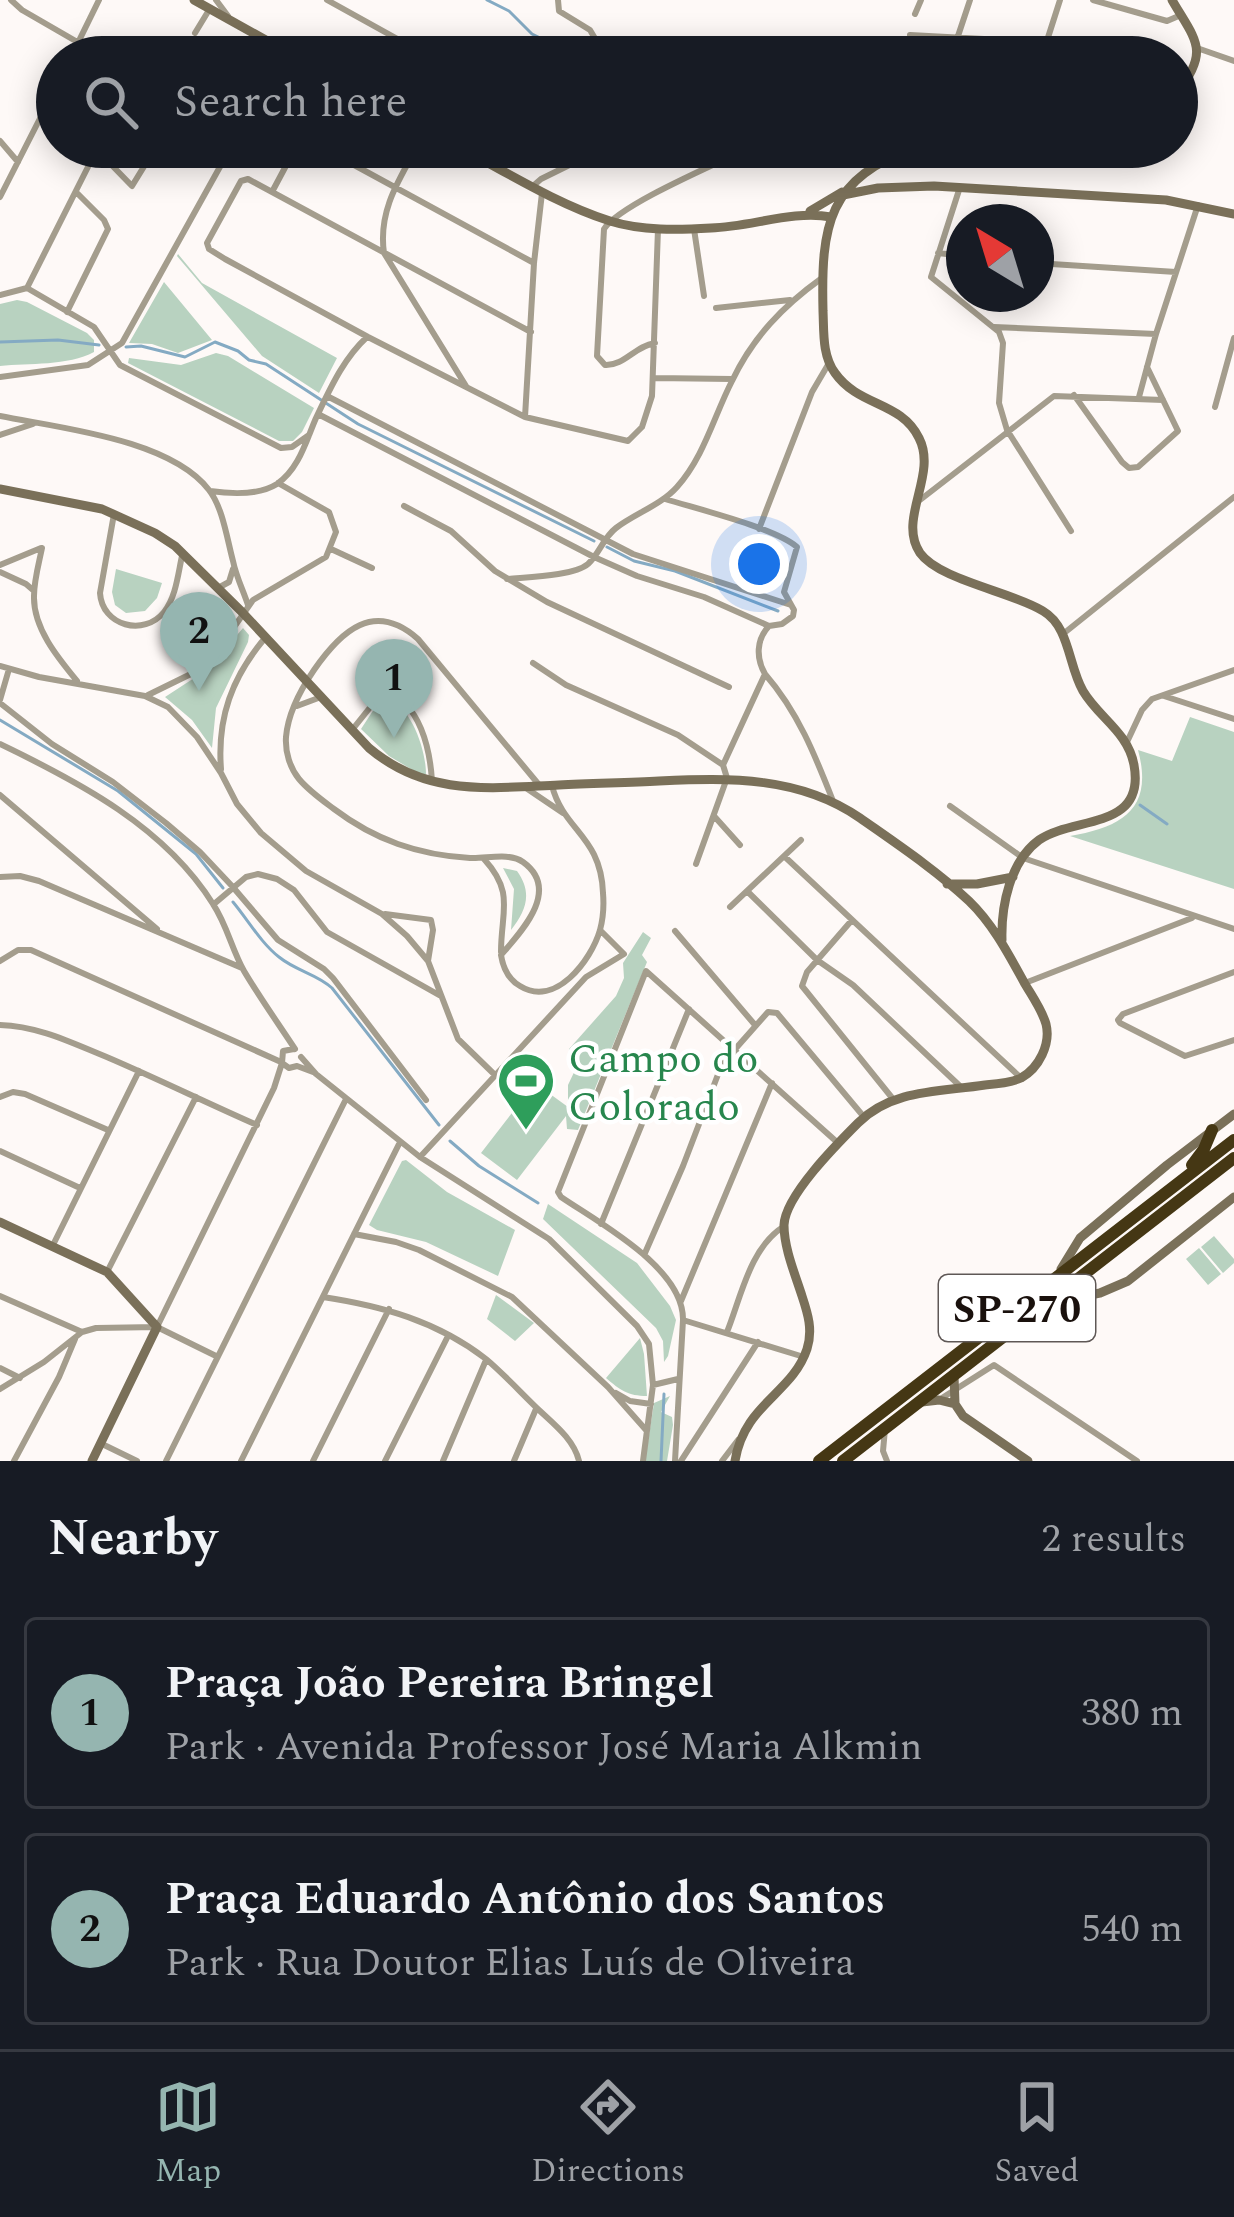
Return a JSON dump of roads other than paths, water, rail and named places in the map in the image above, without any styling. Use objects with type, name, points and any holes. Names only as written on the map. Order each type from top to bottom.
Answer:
[{"type":"highway","points":[[1168,1192],[1199,1158],[1212,1130]]},
{"type":"highway","name":"SP-270","points":[[820,1461],[1234,1140]]},
{"type":"highway","name":"SP-270","points":[[843,1461],[1234,1158]]},
{"type":"main road","points":[[196,0],[213,4],[254,36]]},
{"type":"main road","points":[[1172,0],[1194,36]]},
{"type":"main road","points":[[500,168],[609,220],[658,229],[831,217]]},
{"type":"main road","points":[[875,168],[848,191],[831,217],[822,251],[824,344],[829,364],[854,393],[901,416],[922,442],[925,464],[914,537],[921,554],[928,562],[1045,611],[1063,634],[1084,693],[1127,742],[1135,773],[1125,806],[1110,817],[1047,836],[1033,845],[1013,877],[1004,909],[1002,943]]},
{"type":"main road","points":[[866,174],[893,186]]},
{"type":"main road","points":[[866,174],[878,188]]},
{"type":"main road","points":[[799,216],[848,191],[893,186],[1166,200],[1234,214]]},
{"type":"main road","points":[[0,489],[73,502],[155,533],[245,609],[265,638],[383,760],[432,783],[526,788],[727,778],[782,784],[833,801],[980,913],[1040,1011],[1045,1048],[1037,1064],[1021,1078],[893,1099],[864,1117],[799,1191],[784,1226],[810,1326],[808,1344],[803,1357],[748,1423],[734,1461]]},
{"type":"main road","points":[[947,884],[1013,877]]},
{"type":"main road","points":[[960,894],[969,884]]},
{"type":"main road","points":[[1056,1277],[1080,1238],[1234,1114]]},
{"type":"main road","points":[[1045,1304],[1100,1293],[1127,1281],[1234,1197]]},
{"type":"main road","points":[[0,1222],[107,1272],[157,1327],[92,1461]]},
{"type":"main road","points":[[954,1376],[955,1404],[973,1424],[1028,1461]]},
{"type":"main road","points":[[922,1402],[955,1404]]},
{"type":"street","points":[[11,0],[66,36]]},
{"type":"street","points":[[81,36],[99,0]]},
{"type":"street","points":[[327,0],[392,36]]},
{"type":"street","points":[[558,0],[560,11],[594,36]]},
{"type":"street","points":[[915,14],[921,0]]},
{"type":"street","points":[[958,36],[970,0]]},
{"type":"street","points":[[1048,36],[1060,0]]},
{"type":"street","points":[[1093,0],[1167,21],[1181,15]]},
{"type":"street","points":[[195,33],[213,4]]},
{"type":"street","points":[[910,35],[934,36]]},
{"type":"street","points":[[1198,48],[1234,61]]},
{"type":"street","points":[[0,197],[36,126]]},
{"type":"street","points":[[0,141],[18,162]]},
{"type":"street","points":[[27,288],[88,168]]},
{"type":"street","points":[[115,168],[132,187],[143,168]]},
{"type":"street","points":[[0,376],[75,368],[111,352],[127,336],[219,168]]},
{"type":"street","points":[[272,192],[285,168]]},
{"type":"street","points":[[359,168],[535,263]]},
{"type":"street","points":[[405,168],[384,217],[384,253],[468,389]]},
{"type":"street","points":[[525,417],[538,189],[541,178],[562,168]]},
{"type":"street","points":[[655,343],[614,365],[605,365],[596,356],[602,236],[609,220],[709,168]]},
{"type":"street","points":[[531,332],[243,179],[207,243],[368,337],[525,417],[628,441],[648,414],[654,378],[658,229]]},
{"type":"street","points":[[960,188],[931,273],[1002,338],[1001,416],[1071,531]]},
{"type":"street","points":[[67,312],[107,235],[104,220],[75,192]]},
{"type":"street","points":[[1138,399],[1198,206]]},
{"type":"street","points":[[694,229],[704,296]]},
{"type":"street","points":[[938,254],[946,255]]},
{"type":"street","points":[[1054,263],[1176,272]]},
{"type":"street","points":[[507,579],[574,571],[586,565],[604,538],[665,499],[699,455],[732,379],[766,326],[822,278]]},
{"type":"street","points":[[0,295],[27,288],[94,327],[125,368],[281,448],[309,436]]},
{"type":"street","points":[[716,308],[793,299]]},
{"type":"street","points":[[994,327],[1156,334]]},
{"type":"street","points":[[211,491],[254,492],[278,483],[294,465],[345,361],[368,337]]},
{"type":"street","points":[[1215,407],[1234,338]]},
{"type":"street","points":[[759,529],[812,392],[829,364]]},
{"type":"street","points":[[1074,395],[1132,469],[1177,434],[1147,367]]},
{"type":"street","points":[[654,378],[732,379]]},
{"type":"street","points":[[917,502],[1048,399],[1063,394],[1162,400]]},
{"type":"street","points":[[326,398],[650,560],[791,605]]},
{"type":"street","points":[[319,412],[637,576],[704,597],[769,626],[790,619],[794,613],[784,592],[796,544],[665,499]]},
{"type":"street","points":[[0,417],[94,434],[148,451],[190,473],[211,491],[245,609]]},
{"type":"street","points":[[0,435],[36,423]]},
{"type":"street","points":[[145,696],[199,670],[245,609],[322,561],[331,549],[336,532],[329,512],[278,483]]},
{"type":"street","points":[[1063,634],[1234,497]]},
{"type":"street","points":[[404,506],[452,531],[507,579],[609,633],[729,687]]},
{"type":"street","points":[[114,514],[100,593],[109,617],[142,625],[163,614],[183,553]]},
{"type":"street","points":[[0,568],[42,548],[36,618],[79,684]]},
{"type":"street","points":[[331,549],[372,568]]},
{"type":"street","points":[[218,588],[229,582],[233,565]]},
{"type":"street","points":[[0,568],[35,592]]},
{"type":"street","points":[[484,859],[503,887],[501,955],[504,968],[513,982],[527,990],[546,992],[562,984],[582,964],[600,930],[599,867],[587,839],[407,630],[368,622],[349,630],[332,645],[294,707],[286,735],[287,754],[298,778],[366,831],[398,846],[446,856],[522,860],[533,873],[538,900],[532,918],[501,955]]},
{"type":"street","points":[[769,626],[762,634],[759,663],[800,723],[833,801]]},
{"type":"street","points":[[221,772],[226,704],[246,662],[265,638]]},
{"type":"street","points":[[532,663],[566,686],[678,735],[723,765],[727,778],[696,864]]},
{"type":"street","points":[[426,1100],[333,978],[278,940],[200,852],[113,782],[52,744],[0,702],[5,667],[145,696],[168,707],[189,726],[237,804],[274,846],[306,871],[382,914],[407,936],[428,961],[458,1039],[496,1076]]},
{"type":"street","points":[[1127,742],[1147,703],[1234,670]]},
{"type":"street","points":[[723,765],[764,674]]},
{"type":"street","points":[[352,730],[380,695],[392,692],[410,710],[423,735],[432,783]]},
{"type":"street","points":[[1161,695],[1234,719]]},
{"type":"street","points":[[294,707],[321,697]]},
{"type":"street","points":[[0,744],[52,768],[142,827],[187,868],[214,904],[242,968],[296,1049],[157,1327]]},
{"type":"street","points":[[526,788],[566,815]]},
{"type":"street","points":[[0,795],[160,931]]},
{"type":"street","points":[[950,806],[1023,858],[1234,929]]},
{"type":"street","points":[[714,815],[740,845]]},
{"type":"street","points":[[730,907],[801,840]]},
{"type":"street","points":[[784,856],[1021,1078]]},
{"type":"street","points":[[214,904],[232,886],[258,874],[287,884],[327,932],[442,997]]},
{"type":"street","points":[[0,877],[30,877],[242,968]]},
{"type":"street","points":[[747,891],[817,960],[853,985],[963,1088]]},
{"type":"street","points":[[104,909],[116,892]]},
{"type":"street","points":[[382,914],[431,920],[428,961]]},
{"type":"street","points":[[1024,983],[1196,917]]},
{"type":"street","points":[[852,920],[802,979],[802,986],[893,1099]]},
{"type":"street","points":[[420,1156],[586,977],[624,954],[600,930]]},
{"type":"street","points":[[675,931],[754,1025]]},
{"type":"street","points":[[0,961],[18,950],[31,950],[316,1074],[420,1156],[549,1238],[646,1337],[653,1385],[643,1461]]},
{"type":"street","points":[[681,1301],[645,1253],[558,1192],[646,971],[839,1144]]},
{"type":"street","points":[[1234,972],[1118,1018],[1120,1024],[1185,1057],[1234,1040]]},
{"type":"street","points":[[601,1224],[689,1009]]},
{"type":"street","points":[[645,1253],[722,1064],[771,1011],[864,1117]]},
{"type":"street","points":[[278,1022],[288,1060]]},
{"type":"street","points":[[0,1025],[46,1033],[256,1125]]},
{"type":"street","points":[[53,1245],[139,1071]]},
{"type":"street","points":[[678,1461],[681,1301],[772,1083]]},
{"type":"street","points":[[0,1097],[25,1094],[109,1130]]},
{"type":"street","points":[[107,1272],[196,1097]]},
{"type":"street","points":[[166,1461],[346,1099]]},
{"type":"street","points":[[241,1461],[400,1141]]},
{"type":"street","points":[[0,1150],[80,1188]]},
{"type":"street","points":[[727,1332],[759,1250],[784,1226]]},
{"type":"street","points":[[354,1234],[419,1250],[512,1297],[646,1430]]},
{"type":"street","points":[[0,1295],[79,1334]]},
{"type":"street","points":[[322,1297],[389,1309],[486,1360],[576,1449],[579,1461]]},
{"type":"street","points":[[313,1461],[389,1309]]},
{"type":"street","points":[[683,1320],[803,1357]]},
{"type":"street","points":[[0,1389],[79,1334],[96,1328],[157,1327],[218,1357]]},
{"type":"street","points":[[14,1461],[79,1334]]},
{"type":"street","points":[[385,1461],[448,1336]]},
{"type":"street","points":[[678,1461],[758,1342]]},
{"type":"street","points":[[443,1461],[486,1360]]},
{"type":"street","points":[[44,1362],[58,1377]]},
{"type":"street","points":[[939,1400],[994,1365],[1137,1461]]},
{"type":"street","points":[[0,1368],[20,1378]]},
{"type":"street","points":[[653,1385],[678,1379]]},
{"type":"street","points":[[608,1388],[630,1401],[651,1404]]},
{"type":"street","points":[[514,1461],[536,1408]]},
{"type":"street","points":[[885,1429],[887,1461]]},
{"type":"street","points":[[722,1461],[738,1441]]},
{"type":"street","points":[[100,1443],[137,1461]]},
{"type":"street","points":[[863,1446],[884,1451]]},
{"type":"waterway","points":[[487,0],[509,11],[536,36]]},
{"type":"waterway","points":[[0,342],[58,340],[99,345]]},
{"type":"waterway","points":[[126,347],[185,357],[215,342],[238,351],[358,424],[594,541]]},
{"type":"waterway","points":[[607,547],[634,561],[675,571],[778,611]]},
{"type":"waterway","points":[[0,720],[118,791],[196,854],[223,888]]},
{"type":"waterway","points":[[1140,805],[1167,824]]},
{"type":"waterway","points":[[233,902],[272,951],[332,988],[439,1125]]},
{"type":"waterway","points":[[450,1141],[479,1166],[538,1203]]},
{"type":"waterway","points":[[661,1461],[664,1394]]},
{"type":"place","name":"Praça Eduardo Antônio dos Santos","points":[[199,691]]},
{"type":"place","name":"Praça João Pereira Bringel","points":[[394,738]]},
{"type":"place","name":"Campo do Colorado","points":[[526,1132]]}]
